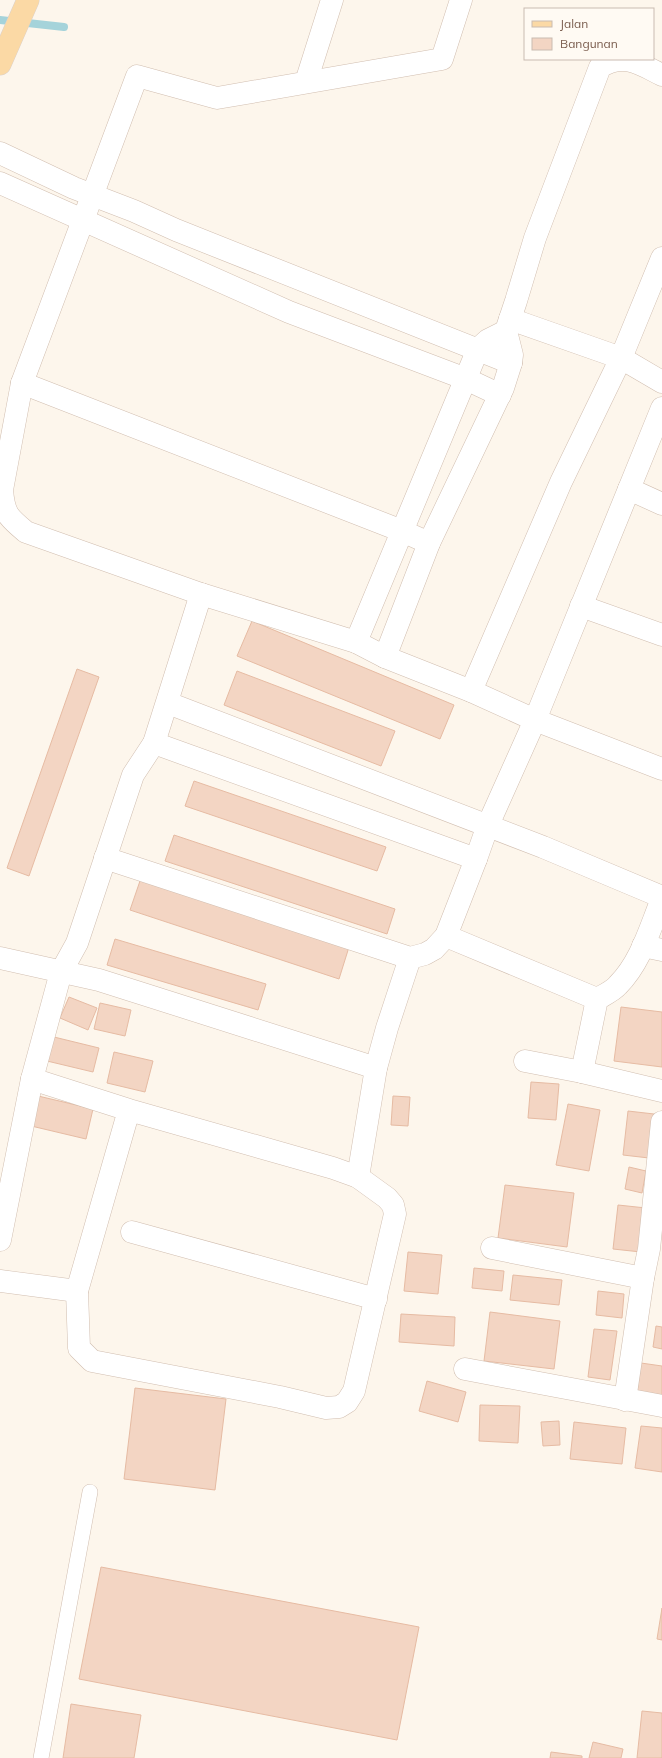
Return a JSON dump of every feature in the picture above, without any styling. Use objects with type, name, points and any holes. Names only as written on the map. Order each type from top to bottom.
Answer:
[{"type":"main road","points":[[0,64],[27,2]]},
{"type":"street","points":[[306,82],[332,0]]},
{"type":"street","points":[[461,0],[442,59],[217,98],[137,76],[92,193],[22,384],[2,490],[3,506],[10,519],[26,532],[201,594],[356,642],[384,657],[471,691],[535,720],[662,769]]},
{"type":"street","points":[[384,657],[429,543],[500,395],[512,363],[508,325],[535,238],[600,67],[608,62],[621,60]]},
{"type":"street","points":[[630,60],[662,75]]},
{"type":"street","points":[[0,153],[68,185],[92,193],[176,230],[512,363]]},
{"type":"street","points":[[0,182],[289,312],[466,379],[500,395]]},
{"type":"street","points":[[164,257],[176,230]]},
{"type":"street","points":[[471,691],[561,482],[621,358],[662,258]]},
{"type":"street","points":[[289,312],[301,280]]},
{"type":"street","points":[[356,642],[478,349],[508,325]]},
{"type":"street","points":[[508,325],[621,358],[662,382]]},
{"type":"street","points":[[22,384],[402,531],[429,543]]},
{"type":"street","points":[[106,858],[410,958],[425,954],[434,948],[446,936],[488,825],[535,720],[662,408]]},
{"type":"street","points":[[629,488],[662,504]]},
{"type":"street","points":[[0,1240],[8,1159],[61,972],[77,943],[133,775],[154,743],[168,703],[201,594]]},
{"type":"street","points":[[581,606],[662,635]]},
{"type":"street","points":[[168,703],[488,825],[662,898],[653,948],[617,987],[597,1000],[582,1072]]},
{"type":"street","points":[[154,743],[476,859]]},
{"type":"street","points":[[446,936],[597,1000]]},
{"type":"street","points":[[0,958],[99,980],[376,1068]]},
{"type":"street","points":[[358,1177],[376,1068],[387,1028],[410,958]]},
{"type":"street","points":[[526,1061],[582,1072],[662,1091]]},
{"type":"street","points":[[32,1078],[129,1110],[333,1168],[358,1177],[387,1198],[393,1205],[395,1214],[354,1391],[347,1402],[339,1407],[326,1408],[280,1397],[92,1361],[79,1348],[77,1291],[129,1110]]},
{"type":"street","points":[[625,1400],[642,1278],[649,1249],[662,1122]]},
{"type":"street","points":[[132,1232],[376,1299]]},
{"type":"street","points":[[492,1248],[642,1278]]},
{"type":"street","points":[[0,1281],[77,1291]]},
{"type":"street","points":[[465,1369],[662,1406]]},
{"type":"lane","points":[[41,1758],[90,1492]]},
{"type":"building","points":[[252,621],[454,705],[440,739],[237,656]]},
{"type":"building","points":[[77,669],[99,677],[29,876],[7,868]]},
{"type":"building","points":[[237,671],[395,731],[381,766],[224,705]]},
{"type":"building","points":[[194,781],[386,847],[377,871],[185,806]]},
{"type":"building","points":[[174,835],[395,909],[387,934],[165,861]]},
{"type":"building","points":[[141,878],[349,947],[339,979],[130,910]]},
{"type":"building","points":[[115,939],[266,984],[258,1010],[107,965]]},
{"type":"building","points":[[69,997],[97,1008],[88,1030],[60,1018]]},
{"type":"building","points":[[100,1003],[131,1010],[125,1036],[94,1029]]},
{"type":"building","points":[[621,1007],[662,1012],[662,1067],[614,1061]]},
{"type":"building","points":[[54,1037],[99,1048],[93,1072],[47,1061]]},
{"type":"building","points":[[114,1052],[153,1061],[145,1092],[107,1083]]},
{"type":"building","points":[[531,1082],[559,1084],[556,1120],[528,1118]]},
{"type":"building","points":[[34,1095],[93,1109],[86,1139],[27,1125]]},
{"type":"building","points":[[393,1096],[410,1097],[408,1126],[391,1125]]},
{"type":"building","points":[[568,1104],[600,1110],[589,1171],[556,1165]]},
{"type":"building","points":[[628,1111],[654,1114],[649,1158],[623,1155]]},
{"type":"building","points":[[629,1167],[646,1171],[642,1193],[625,1189]]},
{"type":"building","points":[[505,1185],[574,1193],[567,1247],[498,1238]]},
{"type":"building","points":[[618,1205],[646,1208],[641,1252],[613,1249]]},
{"type":"building","points":[[408,1252],[442,1255],[438,1294],[404,1291]]},
{"type":"building","points":[[474,1268],[504,1271],[502,1291],[472,1288]]},
{"type":"building","points":[[513,1275],[562,1280],[559,1305],[510,1300]]},
{"type":"building","points":[[598,1291],[624,1294],[622,1318],[596,1315]]},
{"type":"building","points":[[490,1312],[560,1321],[554,1369],[484,1361]]},
{"type":"building","points":[[401,1314],[455,1317],[454,1346],[399,1342]]},
{"type":"building","points":[[656,1326],[662,1327],[662,1349],[653,1347]]},
{"type":"building","points":[[594,1329],[617,1331],[610,1380],[588,1377]]},
{"type":"building","points":[[641,1363],[662,1366],[662,1395],[637,1392]]},
{"type":"building","points":[[427,1381],[466,1392],[458,1422],[419,1411]]},
{"type":"building","points":[[135,1388],[226,1399],[215,1490],[124,1479]]},
{"type":"building","points":[[480,1405],[520,1406],[518,1443],[479,1441]]},
{"type":"building","points":[[559,1421],[560,1445],[543,1446],[541,1422]]},
{"type":"building","points":[[574,1422],[626,1428],[622,1464],[570,1459]]},
{"type":"building","points":[[641,1426],[662,1428],[662,1472],[635,1468]]},
{"type":"building","points":[[101,1567],[419,1627],[397,1740],[79,1679]]},
{"type":"building","points":[[662,1608],[662,1640],[657,1639]]},
{"type":"building","points":[[71,1704],[141,1715],[134,1758],[63,1758]]},
{"type":"building","points":[[642,1711],[662,1713],[662,1758],[637,1758]]},
{"type":"building","points":[[593,1742],[623,1749],[621,1758],[589,1758]]},
{"type":"building","points":[[551,1752],[582,1756],[582,1758],[550,1758]]},
{"type":"waterway","points":[[0,20],[64,27]]}]
